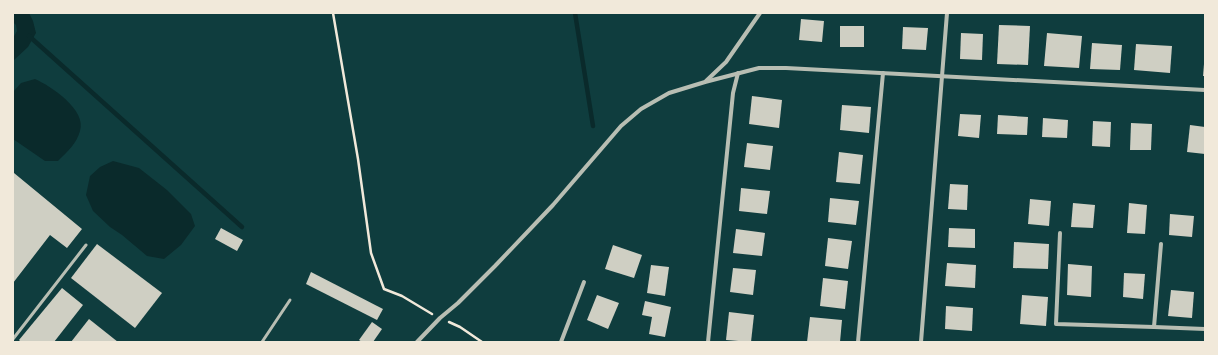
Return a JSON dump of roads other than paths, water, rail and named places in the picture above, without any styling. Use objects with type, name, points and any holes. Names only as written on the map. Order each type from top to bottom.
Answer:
[{"type":"street","points":[[706,82],[726,62],[760,13]]},
{"type":"street","points":[[921,342],[947,13]]},
{"type":"street","points":[[417,342],[440,318],[458,303],[532,227],[587,167],[621,126],[641,109],[669,93],[759,68],[786,68],[1205,90]]},
{"type":"street","points":[[708,342],[733,93],[738,73]]},
{"type":"street","points":[[858,342],[883,73]]},
{"type":"street","points":[[1060,233],[1056,324],[1205,329]]},
{"type":"street","points":[[1154,327],[1161,244]]},
{"type":"street","points":[[561,342],[584,282]]},
{"type":"lane","points":[[13,338],[86,245]]},
{"type":"lane","points":[[262,342],[290,300]]},
{"type":"water","points":[[13,13],[29,13],[36,33],[28,47],[13,61],[13,38],[17,31],[16,25],[13,22]]},
{"type":"water","points":[[35,79],[50,87],[66,100],[73,107],[81,123],[77,139],[58,161],[45,161],[13,139],[13,92],[21,83]]},
{"type":"water","points":[[113,161],[139,168],[167,190],[191,214],[195,226],[181,245],[164,259],[147,256],[110,227],[93,211],[86,195],[90,176],[100,167]]},
{"type":"waterway","points":[[575,13],[593,126]]},
{"type":"waterway","points":[[29,36],[242,227]]}]
